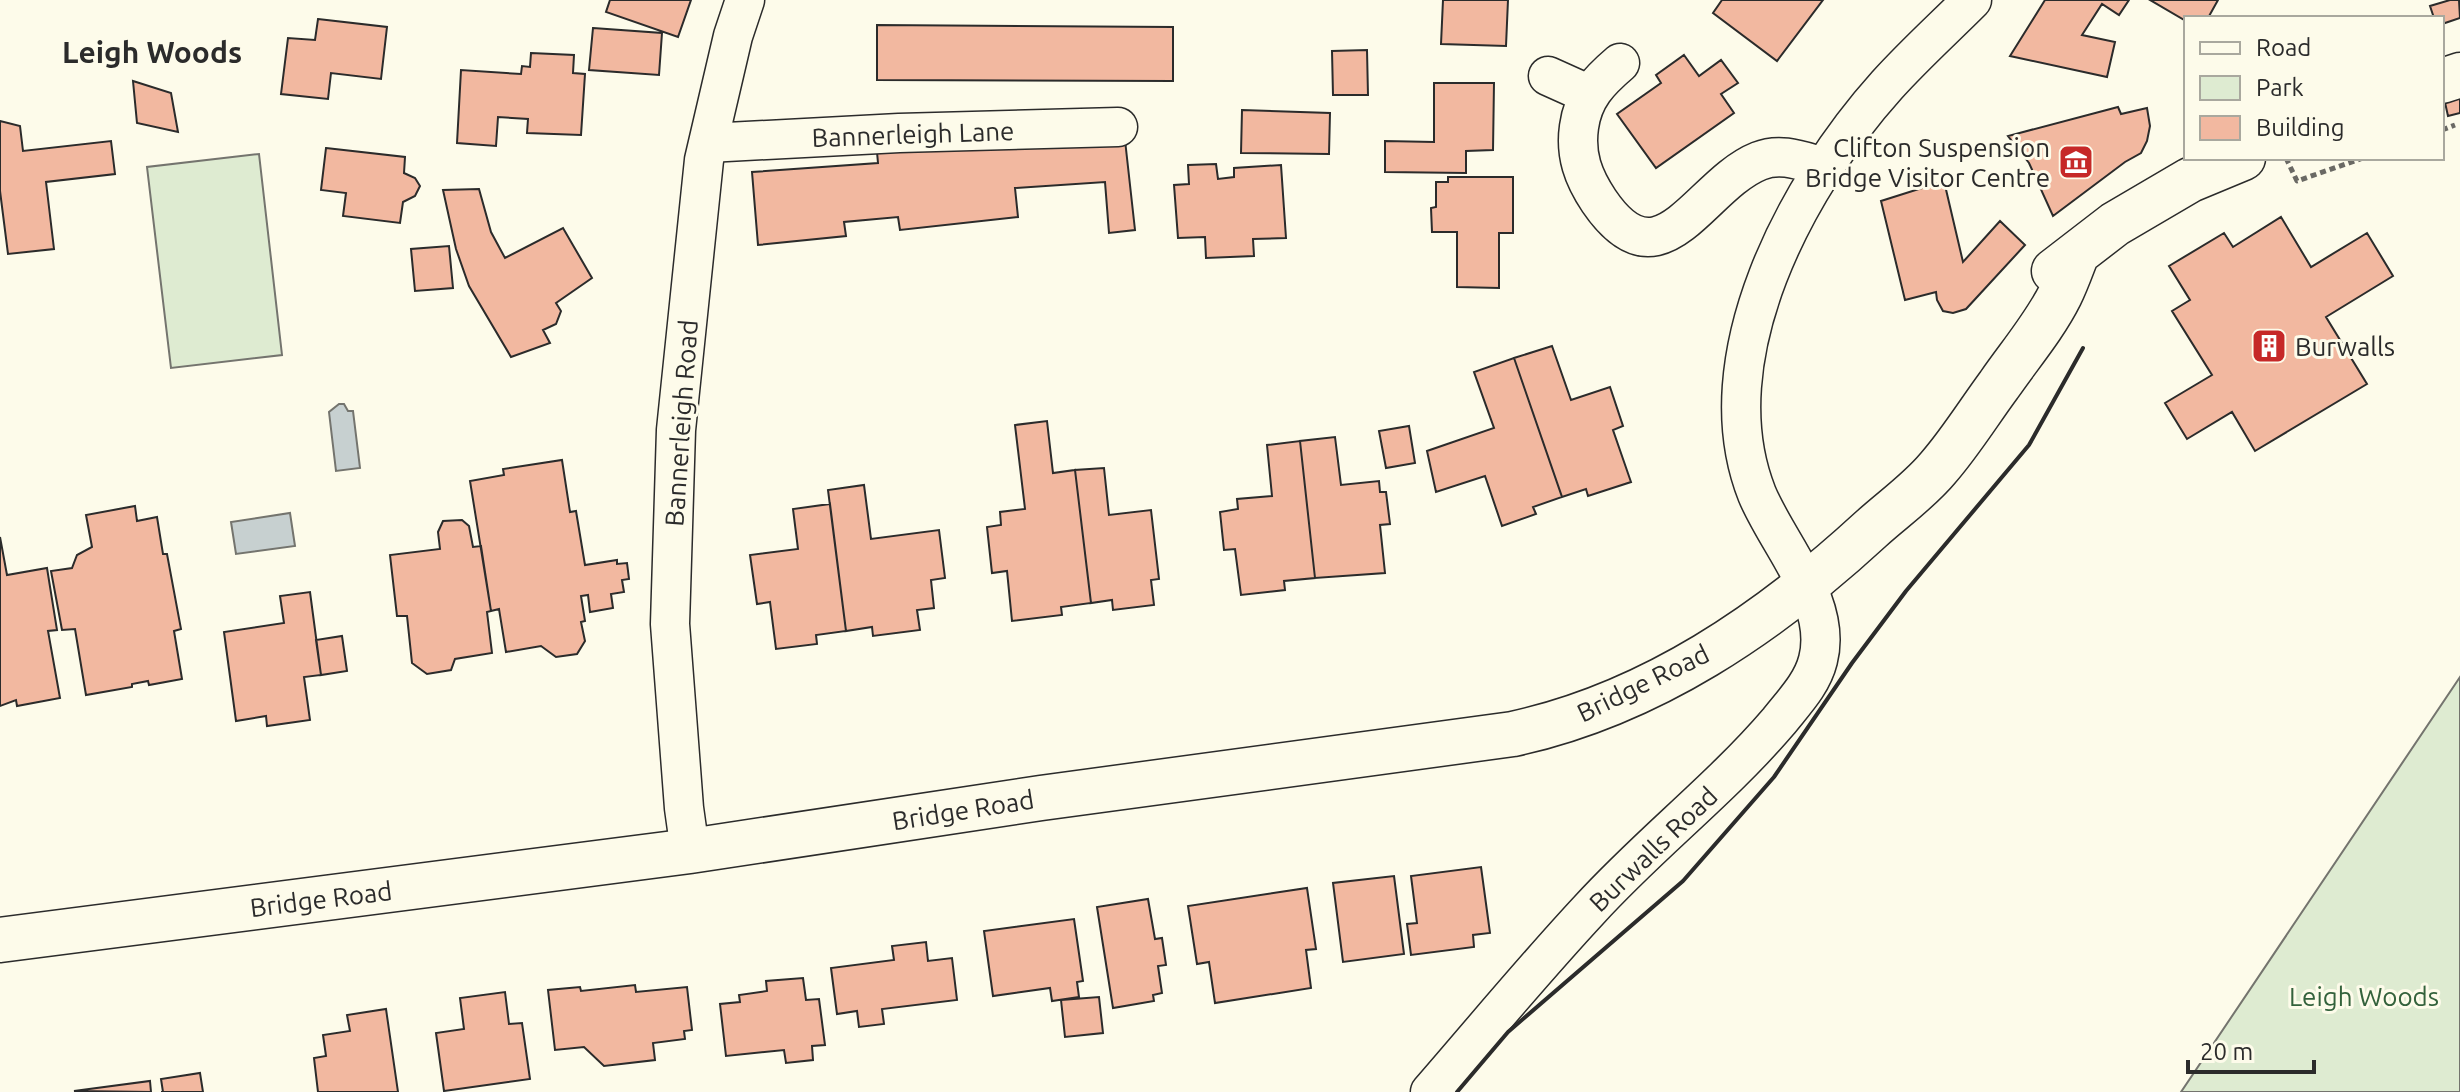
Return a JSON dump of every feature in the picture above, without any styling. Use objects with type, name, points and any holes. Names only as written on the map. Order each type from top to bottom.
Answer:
[{"type":"main road","name":"Bridge Road","points":[[0,940],[690,851],[1056,796],[1513,734],[1596,711],[1661,681],[1738,635],[1807,585],[1938,469],[2052,308],[2076,256],[2115,224],[2190,180],[2238,160]]},
{"type":"street","name":"Bannerleigh Road","points":[[690,851],[670,624],[676,430],[704,160],[733,36],[745,0]]},
{"type":"street","name":"Burwalls Road","points":[[1430,1092],[1590,908],[1751,754],[1804,690],[1819,657],[1818,616],[1807,585],[1758,496],[1745,455],[1741,406],[1751,333],[1768,276],[1794,218],[1824,167],[1887,84],[1972,0]]},
{"type":"street","points":[[1620,63],[1588,94],[1580,118],[1578,160],[1587,183],[1604,208],[1620,227],[1638,237],[1668,233],[1744,169],[1760,161],[1789,157],[1824,167]]},
{"type":"street","points":[[1548,76],[1588,94]]},
{"type":"street","name":"Bannerleigh Lane","points":[[708,143],[899,133],[1118,127]]},
{"type":"path","points":[[2287,160],[2297,181],[2357,160]]},
{"type":"green space","points":[[259,154],[282,355],[171,368],[147,167]]},
{"type":"green space","name":"Leigh Woods","points":[[2460,677],[2460,1092],[2181,1092]]},
{"type":"shaded area","points":[[339,404],[353,411],[360,468],[336,471],[329,412]]},
{"type":"shaded area","points":[[290,513],[295,546],[236,554],[231,522]]},
{"type":"building","points":[[610,0],[691,0],[678,37],[606,12]]},
{"type":"building","points":[[1443,0],[1508,0],[1506,46],[1441,44]]},
{"type":"building","points":[[1722,0],[1823,0],[1777,61],[1713,13]]},
{"type":"building","points":[[2045,0],[2129,0],[2119,15],[2102,4],[2082,35],[2115,42],[2107,77],[2010,56]]},
{"type":"building","points":[[2150,0],[2218,0],[2209,16],[2184,16],[2184,20]]},
{"type":"building","points":[[2459,0],[2460,18],[2444,23],[2444,16],[2433,16],[2430,6]]},
{"type":"building","points":[[318,19],[387,27],[381,79],[331,73],[328,99],[281,94],[288,38],[315,40]]},
{"type":"building","points":[[877,25],[1173,27],[1173,81],[877,80]]},
{"type":"building","points":[[593,28],[662,33],[659,75],[589,70]]},
{"type":"building","points":[[1367,50],[1368,95],[1333,95],[1332,51]]},
{"type":"building","points":[[531,53],[574,55],[573,73],[585,74],[581,135],[527,133],[528,119],[498,117],[496,146],[457,143],[461,70],[521,74],[522,66],[530,67]]},
{"type":"building","points":[[1684,55],[1699,76],[1721,60],[1738,83],[1721,94],[1734,113],[1656,168],[1617,114],[1661,83],[1656,75]]},
{"type":"building","points":[[133,81],[171,93],[178,132],[137,123]]},
{"type":"building","points":[[1434,83],[1494,83],[1493,150],[1466,151],[1466,173],[1385,172],[1385,141],[1434,142]]},
{"type":"building","points":[[2460,94],[2460,113],[2448,116],[2444,98]]},
{"type":"building","name":"Clifton Suspension Bridge Visitor Centre","points":[[2118,107],[2121,114],[2147,108],[2150,126],[2141,153],[2053,216],[2029,163],[2008,136]]},
{"type":"building","points":[[1242,110],[1330,113],[1329,154],[1241,153]]},
{"type":"building","points":[[0,121],[20,126],[23,151],[111,141],[115,174],[46,182],[54,249],[8,254],[0,191]]},
{"type":"building","points":[[1125,140],[1135,230],[1109,233],[1105,182],[1015,188],[1018,217],[900,230],[898,217],[844,222],[846,236],[758,245],[752,172],[878,163],[877,152]]},
{"type":"building","points":[[326,148],[405,157],[404,173],[415,178],[420,186],[415,196],[403,202],[400,223],[343,216],[346,193],[321,190]]},
{"type":"building","points":[[1216,164],[1218,179],[1234,177],[1234,168],[1281,165],[1286,238],[1253,239],[1254,256],[1206,258],[1205,237],[1178,238],[1174,185],[1189,184],[1188,165]]},
{"type":"building","points":[[1448,177],[1513,177],[1513,233],[1499,233],[1499,288],[1457,287],[1457,232],[1432,232],[1431,208],[1436,207],[1436,182],[1448,182]]},
{"type":"building","points":[[1944,181],[1963,262],[2000,221],[2025,245],[1966,309],[1953,313],[1943,311],[1936,292],[1905,300],[1881,201]]},
{"type":"building","points":[[479,189],[491,232],[505,258],[563,228],[592,278],[556,303],[561,311],[556,324],[543,330],[550,343],[511,357],[469,286],[456,249],[443,190]]},
{"type":"building","name":"Burwalls","points":[[2281,217],[2311,267],[2367,233],[2393,276],[2326,317],[2367,384],[2255,451],[2232,412],[2187,439],[2165,403],[2212,375],[2172,311],[2190,300],[2169,266],[2224,233],[2233,247]]},
{"type":"building","points":[[449,246],[453,288],[415,291],[411,249]]},
{"type":"building","points":[[1552,346],[1571,400],[1610,387],[1623,426],[1613,430],[1631,482],[1588,496],[1586,489],[1562,497],[1514,358]]},
{"type":"building","points":[[1514,358],[1562,497],[1533,507],[1536,514],[1502,526],[1485,476],[1436,492],[1427,451],[1494,428],[1474,372]]},
{"type":"building","points":[[1047,421],[1053,473],[1075,470],[1091,603],[1061,607],[1062,615],[1012,621],[1007,571],[992,573],[987,527],[1001,525],[1000,512],[1025,509],[1015,425]]},
{"type":"building","points":[[1409,426],[1415,463],[1386,468],[1379,431]]},
{"type":"building","points":[[1335,437],[1341,485],[1379,481],[1380,492],[1386,492],[1390,524],[1380,525],[1385,573],[1315,578],[1300,441]]},
{"type":"building","points":[[1300,441],[1315,578],[1284,581],[1285,590],[1241,595],[1235,549],[1224,550],[1220,512],[1238,509],[1237,499],[1272,496],[1267,445]]},
{"type":"building","points":[[562,460],[570,512],[576,511],[585,565],[617,560],[617,564],[627,563],[629,579],[622,580],[624,592],[611,594],[613,608],[590,612],[588,595],[581,596],[585,641],[577,654],[556,657],[541,646],[506,652],[499,609],[491,611],[470,481],[504,475],[503,469]]},
{"type":"building","points":[[1104,468],[1109,515],[1151,510],[1159,579],[1151,580],[1154,605],[1113,610],[1112,600],[1091,603],[1075,470]]},
{"type":"building","points":[[864,485],[871,539],[939,530],[945,578],[931,580],[934,608],[917,610],[920,630],[873,636],[872,627],[846,631],[828,490]]},
{"type":"building","points":[[830,504],[846,631],[816,635],[817,644],[776,649],[770,602],[757,604],[750,555],[798,549],[793,509]]},
{"type":"building","points":[[135,506],[137,521],[157,517],[181,629],[174,631],[182,679],[149,685],[148,681],[86,695],[75,629],[62,630],[51,571],[72,568],[77,555],[92,547],[86,515]]},
{"type":"building","points":[[462,520],[469,526],[473,547],[481,546],[491,611],[487,612],[492,653],[455,659],[451,670],[427,674],[412,663],[407,616],[397,616],[390,555],[440,549],[438,532],[443,521]]},
{"type":"building","points":[[0,537],[7,575],[47,568],[57,630],[48,631],[60,698],[17,706],[16,700],[0,706]]},
{"type":"building","points":[[310,592],[321,675],[304,677],[310,720],[267,726],[266,716],[236,721],[224,632],[284,623],[280,596]]},
{"type":"building","points":[[342,636],[347,671],[321,675],[316,640]]},
{"type":"building","points":[[1481,867],[1490,933],[1473,935],[1474,947],[1411,955],[1407,924],[1417,923],[1411,876]]},
{"type":"building","points":[[1394,876],[1404,954],[1343,962],[1333,883]]},
{"type":"building","points":[[1307,888],[1316,949],[1306,950],[1311,988],[1215,1003],[1209,962],[1197,964],[1188,906]]},
{"type":"building","points":[[1148,899],[1155,939],[1162,938],[1166,965],[1158,966],[1162,993],[1153,995],[1154,1001],[1113,1008],[1097,907]]},
{"type":"building","points":[[1074,919],[1083,981],[1077,982],[1079,997],[1052,1001],[1050,988],[993,996],[984,931]]},
{"type":"building","points":[[926,942],[928,961],[952,958],[957,1000],[882,1009],[884,1024],[859,1027],[857,1011],[837,1014],[831,968],[894,960],[892,946]]},
{"type":"building","points":[[803,978],[806,1000],[819,999],[825,1045],[812,1046],[813,1060],[786,1063],[784,1050],[726,1056],[720,1004],[740,1002],[739,995],[767,991],[766,981]]},
{"type":"building","points":[[635,985],[636,992],[687,987],[692,1030],[684,1031],[685,1039],[653,1043],[655,1060],[604,1066],[584,1047],[555,1050],[548,990],[580,987],[581,991]]},
{"type":"building","points":[[505,992],[509,1024],[522,1023],[530,1079],[444,1091],[436,1033],[464,1029],[460,998]]},
{"type":"building","points":[[1099,997],[1103,1033],[1065,1037],[1061,1000]]},
{"type":"building","points":[[386,1009],[398,1092],[318,1092],[314,1058],[326,1056],[323,1035],[350,1031],[347,1015]]},
{"type":"building","points":[[200,1073],[203,1092],[163,1092],[161,1079]]},
{"type":"building","points":[[150,1081],[151,1092],[74,1091]]},
{"type":"wall","points":[[1457,1092],[1508,1032],[1683,881],[1774,777],[1906,591],[2029,445],[2083,348]]},
{"type":"place","name":"Clifton Suspension Bridge Visitor Centre","points":[[2076,162]]},
{"type":"place","name":"Burwalls","points":[[2269,346]]},
{"type":"district","name":"Leigh Woods","points":[[152,52]]}]
